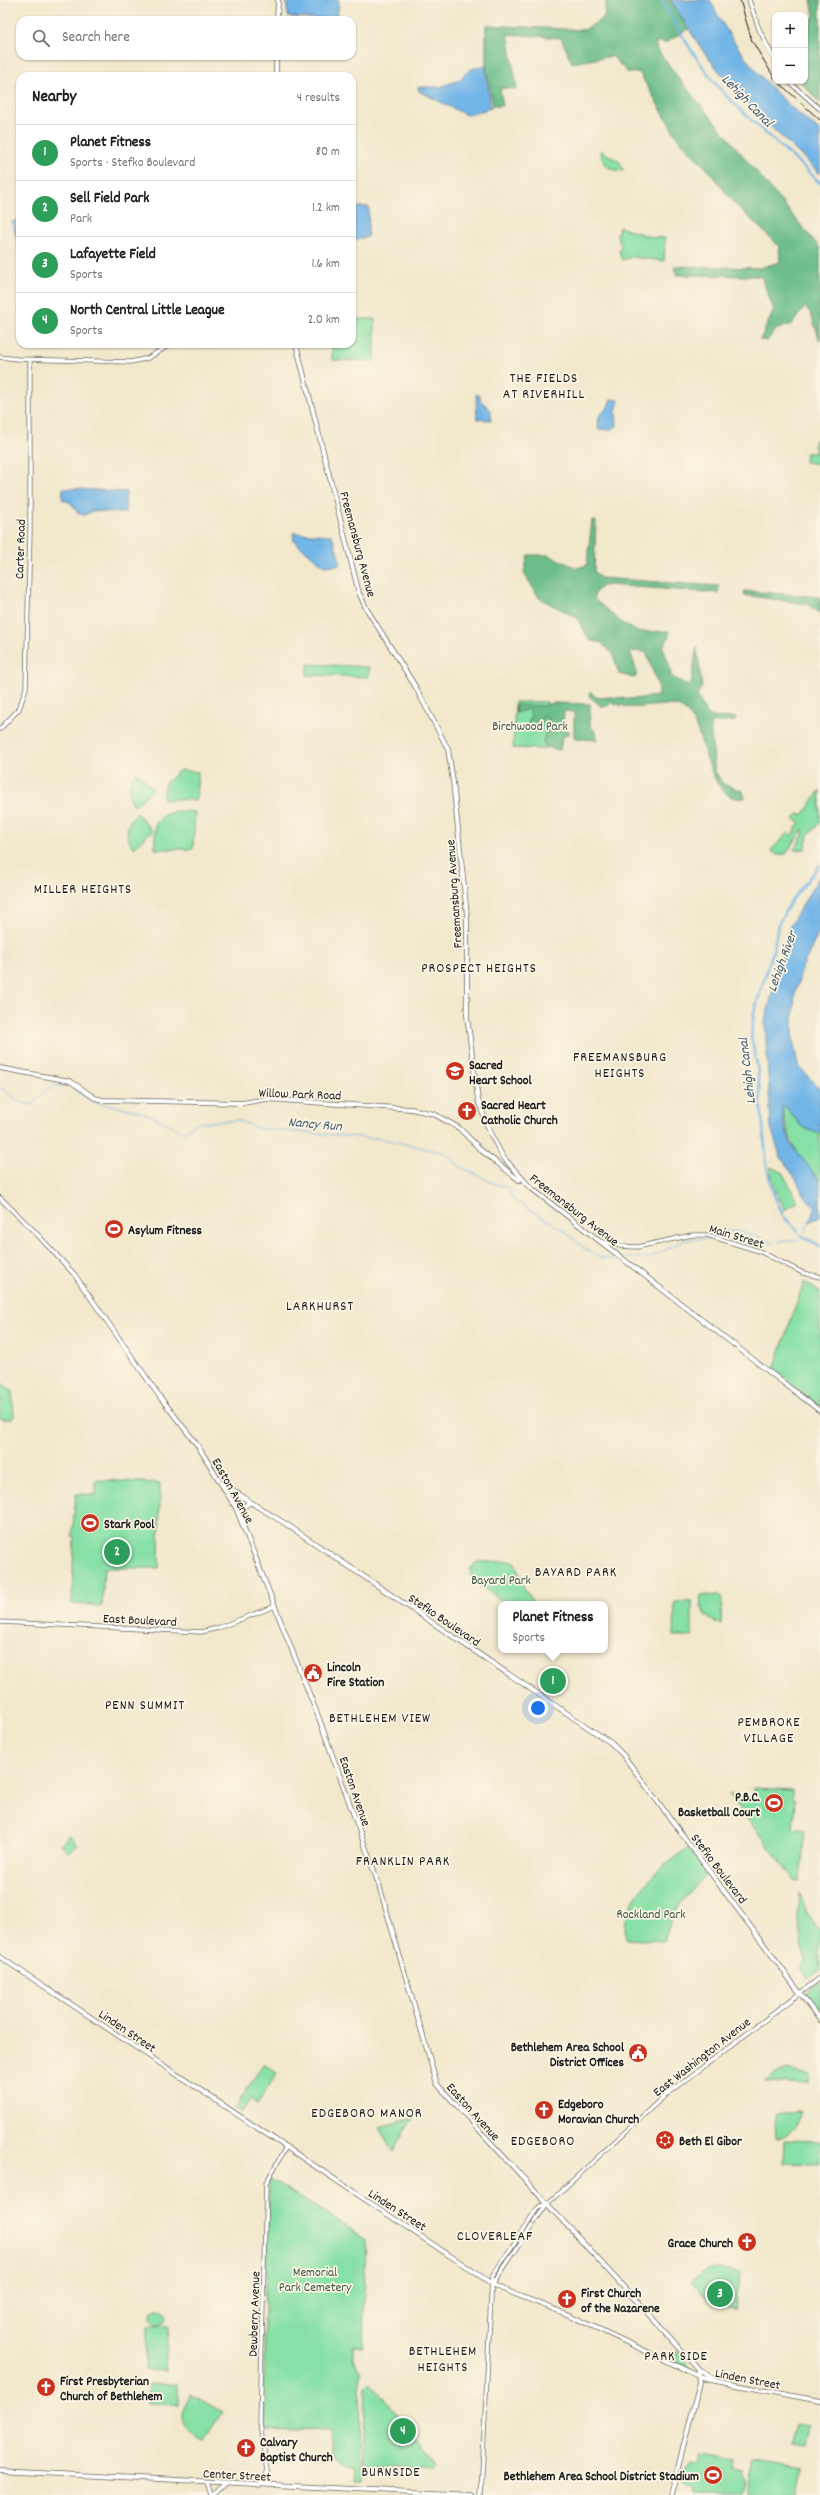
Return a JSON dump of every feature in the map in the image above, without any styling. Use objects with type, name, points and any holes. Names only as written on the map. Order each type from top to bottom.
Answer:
[{"type":"main road","points":[[277,16],[278,0]]},
{"type":"main road","points":[[276,60],[276,72]]},
{"type":"main road","name":"Freemansburg Avenue","points":[[297,348],[359,593],[366,608],[415,686],[448,749],[453,782],[467,915],[467,1016],[478,1100],[490,1133],[503,1157],[531,1188],[820,1411]]},
{"type":"main road","name":"Willow Park Road","points":[[0,1068],[70,1081],[95,1098],[103,1100],[243,1102],[266,1099],[421,1111],[453,1123],[482,1151],[531,1188]]},
{"type":"main road","name":"Easton Avenue","points":[[0,1198],[35,1232],[74,1274],[160,1397],[198,1446],[222,1485],[245,1528],[320,1721],[379,1885],[435,2080],[446,2096],[698,2368],[700,2376]]},
{"type":"main road","name":"Stefko Boulevard","points":[[222,1485],[227,1484],[258,1507],[611,1743],[623,1755],[820,2020]]},
{"type":"main road","name":"Stefko Boulevard","points":[[222,1485],[249,1503],[258,1507]]},
{"type":"main road","points":[[245,1528],[242,1508],[249,1503]]},
{"type":"main road","name":"Linden Street","points":[[0,1956],[493,2284],[519,2297],[569,2315],[717,2383],[820,2401]]},
{"type":"main road","points":[[698,2368],[717,2383]]},
{"type":"main road","points":[[671,2495],[700,2376]]},
{"type":"main road","name":"Center Street","points":[[0,2471],[473,2495]]},
{"type":"main road","points":[[258,2485],[265,2480],[267,2473]]},
{"type":"street","points":[[749,0],[759,29],[772,55]]},
{"type":"street","points":[[791,84],[820,109]]},
{"type":"street","points":[[0,357],[30,360],[134,362],[151,357],[165,348]]},
{"type":"street","name":"Carter Road","points":[[0,729],[19,709],[26,688],[30,531],[30,360]]},
{"type":"street","name":"Main Street","points":[[598,1240],[620,1246],[637,1247],[692,1234],[710,1236],[760,1251],[803,1273],[820,1277]]},
{"type":"street","name":"East Boulevard","points":[[0,1622],[201,1632],[218,1628],[275,1606]]},
{"type":"street","name":"East Washington Avenue","points":[[493,2284],[546,2205],[661,2099],[820,1978]]},
{"type":"street","name":"Dewberry Avenue","points":[[269,2485],[260,2423],[266,2183],[286,2147]]},
{"type":"street","name":"East Washington Avenue","points":[[481,2495],[494,2272],[536,2210],[540,2206],[546,2205]]},
{"type":"street","points":[[207,2482],[213,2495],[225,2483]]},
{"type":"green space","points":[[606,0],[670,0],[688,29],[665,43],[656,42],[656,48],[684,85],[820,248],[820,341],[811,314],[805,307],[792,324],[775,330],[767,341],[760,340],[774,310],[761,276],[677,275],[674,266],[760,268],[780,262],[779,246],[733,202],[710,172],[678,139],[639,72],[628,73],[612,56],[572,63],[561,38],[508,34],[517,89],[500,88],[503,106],[493,106],[486,65],[486,25],[584,30],[604,18]]},
{"type":"green space","points":[[811,0],[820,0],[820,103],[803,84],[808,84],[808,31],[814,15]]},
{"type":"green space","points":[[600,150],[619,161],[624,171],[614,170],[607,166],[603,160]]},
{"type":"green space","points":[[619,227],[651,237],[665,238],[664,261],[633,257],[622,260],[619,252],[621,245],[617,236]]},
{"type":"green space","points":[[356,319],[375,319],[375,361],[332,360],[332,348],[356,348]]},
{"type":"green space","points":[[814,441],[820,441],[820,464],[805,462],[806,453],[816,453]]},
{"type":"green space","points":[[592,520],[596,521],[594,571],[600,578],[719,586],[718,593],[610,585],[602,586],[595,593],[594,599],[622,623],[638,632],[669,631],[669,637],[663,647],[671,676],[687,685],[691,683],[697,647],[702,687],[697,695],[704,709],[710,716],[736,718],[735,721],[710,723],[715,771],[723,784],[743,791],[745,798],[732,797],[722,790],[709,764],[693,721],[681,707],[659,705],[629,707],[612,702],[607,706],[601,706],[589,696],[590,691],[596,697],[601,698],[609,697],[633,699],[658,696],[658,686],[646,652],[630,651],[637,673],[635,678],[619,674],[613,654],[600,642],[590,641],[577,618],[539,598],[524,573],[528,555],[548,555],[577,568],[587,565]]},
{"type":"green space","points":[[744,591],[820,597],[820,613],[807,604],[744,595]]},
{"type":"green space","points":[[308,664],[369,667],[369,677],[307,675]]},
{"type":"green space","name":"Birchwood Park","points":[[515,702],[547,702],[546,749],[513,748]]},
{"type":"green space","points":[[552,703],[590,704],[590,725],[595,732],[597,740],[574,738],[574,712],[564,711],[563,723],[570,733],[562,737],[560,750],[552,749],[543,743],[549,719],[543,716],[541,729],[526,729],[531,715],[529,709],[515,713],[516,705],[543,706]]},
{"type":"green space","points":[[180,770],[198,772],[196,800],[163,799],[165,783]]},
{"type":"green space","points":[[137,772],[153,789],[135,806],[130,797],[129,789],[131,780]]},
{"type":"green space","points":[[820,790],[820,823],[808,835],[805,849],[794,850],[803,835],[803,829],[786,854],[777,855],[771,850],[788,833],[791,836],[800,822],[794,819],[798,814],[803,815]]},
{"type":"green space","points":[[175,811],[195,812],[193,849],[155,849],[155,824],[164,815]]},
{"type":"green space","points":[[137,813],[152,831],[134,848],[127,834],[127,830],[130,821]]},
{"type":"green space","points":[[785,1106],[802,1127],[820,1134],[820,1181],[799,1155],[791,1139],[782,1107]]},
{"type":"green space","points":[[770,1167],[782,1172],[798,1202],[785,1210],[775,1189]]},
{"type":"green space","points":[[804,1282],[820,1292],[820,1407],[774,1369]]},
{"type":"green space","points":[[0,1382],[12,1391],[14,1416],[12,1419],[0,1419]]},
{"type":"green space","points":[[96,1480],[160,1483],[159,1568],[104,1568],[102,1606],[72,1604],[74,1537],[72,1536],[76,1494],[96,1495]]},
{"type":"green space","name":"Bayard Park","points":[[514,1561],[524,1588],[532,1601],[503,1601],[472,1580],[470,1569],[476,1562]]},
{"type":"green space","points":[[701,1595],[722,1596],[721,1624],[716,1623],[702,1610],[700,1600]]},
{"type":"green space","points":[[675,1602],[692,1602],[692,1636],[674,1636]]},
{"type":"green space","points":[[754,1788],[792,1790],[792,1799],[795,1800],[793,1828],[805,1830],[800,1881],[794,1880],[729,1794],[749,1795],[749,1798],[754,1799]]},
{"type":"green space","points":[[69,1835],[78,1844],[69,1853],[60,1844]]},
{"type":"green space","name":"Rockland Park","points":[[689,1849],[707,1873],[681,1903],[672,1919],[664,1941],[626,1939],[625,1927],[627,1916],[631,1905],[638,1894],[662,1868]]},
{"type":"green space","points":[[800,1892],[807,1913],[820,1932],[820,1970],[808,1979],[800,1967],[805,1962],[798,1914]]},
{"type":"green space","points":[[820,1981],[820,2014],[805,1994]]},
{"type":"green space","points":[[263,2064],[277,2073],[258,2104],[250,2099],[242,2112],[235,2108]]},
{"type":"green space","points":[[786,2070],[809,2075],[809,2084],[765,2082],[775,2074]]},
{"type":"green space","points":[[800,2111],[798,2122],[794,2129],[776,2139],[775,2113]]},
{"type":"green space","points":[[415,2118],[405,2129],[393,2152],[379,2127]]},
{"type":"green space","points":[[784,2140],[820,2141],[820,2164],[783,2163]]},
{"type":"green space","name":"Memorial Park Cemetery","points":[[269,2178],[366,2239],[363,2347],[353,2346],[353,2359],[360,2372],[361,2479],[353,2479],[354,2465],[338,2462],[332,2457],[332,2431],[265,2429],[264,2340]]},
{"type":"green space","points":[[717,2268],[741,2273],[735,2309],[712,2305],[692,2282],[706,2270]]},
{"type":"green space","points":[[158,2309],[164,2311],[166,2317],[164,2323],[158,2325],[152,2323],[150,2317],[152,2311]]},
{"type":"green space","points":[[147,2326],[168,2326],[165,2371],[145,2370]]},
{"type":"green space","points":[[676,2351],[693,2370],[668,2358]]},
{"type":"green space","points":[[149,2383],[178,2384],[178,2405],[148,2404]]},
{"type":"green space","points":[[371,2383],[438,2463],[435,2466],[363,2462],[366,2387]]},
{"type":"green space","points":[[191,2394],[222,2412],[203,2441],[189,2431],[182,2421],[183,2409]]},
{"type":"green space","points":[[795,2424],[808,2426],[804,2447],[791,2445]]},
{"type":"green space","name":"Bethlehem Area School District Stadium","points":[[701,2454],[737,2460],[735,2470],[746,2472],[744,2475],[747,2486],[742,2495],[694,2495],[694,2491],[684,2485],[682,2475],[691,2462],[699,2463]]},
{"type":"green space","points":[[755,2460],[803,2468],[798,2495],[748,2495]]},
{"type":"water","points":[[286,0],[339,0],[337,16],[288,16]]},
{"type":"water","points":[[670,0],[710,0],[731,37],[757,72],[787,103],[820,131],[820,174],[738,95],[703,51]]},
{"type":"water","points":[[485,65],[491,108],[466,115],[419,91],[418,87],[440,87],[459,80],[469,70]]},
{"type":"water","points":[[356,207],[369,207],[368,237],[356,239]]},
{"type":"water","points":[[16,221],[16,236],[12,222]]},
{"type":"water","points":[[476,394],[479,395],[481,401],[491,410],[491,420],[477,419]]},
{"type":"water","points":[[611,399],[619,400],[616,411],[617,426],[610,430],[598,429],[599,416],[608,407]]},
{"type":"water","points":[[63,488],[126,492],[125,513],[93,511],[84,515],[78,513],[71,503],[62,499]]},
{"type":"water","points":[[293,533],[332,535],[340,560],[339,565],[324,566],[294,541]]},
{"type":"water","name":"Lehigh River","points":[[820,875],[820,930],[802,968],[795,995],[793,1040],[798,1065],[820,1090],[820,1134],[802,1127],[785,1106],[782,1107],[784,1124],[791,1144],[820,1181],[820,1217],[809,1222],[816,1207],[804,1196],[796,1179],[780,1156],[771,1127],[765,1021],[790,926]]},
{"type":"waterway","name":"Lehigh Canal","points":[[662,0],[689,46],[704,69],[720,89],[744,114],[820,183]]},
{"type":"waterway","name":"Lehigh Canal","points":[[783,1215],[773,1192],[767,1168],[757,1064],[751,1037],[754,1012],[774,947],[778,925],[791,901],[820,865]]},
{"type":"waterway","name":"Nancy Run","points":[[0,1088],[20,1102],[33,1105],[38,1098],[51,1087],[64,1085],[72,1087],[85,1097],[95,1101],[146,1114],[184,1132],[195,1123],[238,1120],[260,1129],[383,1139],[445,1153],[459,1166],[493,1183],[509,1188],[512,1199],[565,1231],[587,1251],[603,1258],[620,1260]]},
{"type":"waterway","name":"Lehigh Canal","points":[[785,1218],[798,1232]]},
{"type":"waterway","name":"Nancy Run","points":[[805,1232],[810,1221]]},
{"type":"waterway","name":"Nancy Run","points":[[714,1234],[731,1231],[748,1234],[774,1243]]},
{"type":"waterway","name":"Lehigh Canal","points":[[801,1235],[820,1246]]},
{"type":"waterway","name":"Nancy Run","points":[[626,1258],[650,1258],[685,1240],[711,1238]]},
{"type":"waterway","name":"Nancy Run","points":[[779,1241],[798,1241]]},
{"type":"railway","points":[[740,0],[752,41],[772,74]]},
{"type":"railway","points":[[780,84],[820,120]]},
{"type":"place","name":"Sacred Heart School","points":[[455,1071]]},
{"type":"place","name":"Sacred Heart Catholic Church","points":[[467,1111]]},
{"type":"place","name":"Asylum Fitness","points":[[114,1229]]},
{"type":"place","name":"Stark Pool","points":[[90,1523]]},
{"type":"place","name":"Sell Field Park","points":[[117,1552]]},
{"type":"place","name":"Lincoln Fire Station","points":[[313,1673]]},
{"type":"place","name":"Planet Fitness","points":[[553,1681]]},
{"type":"place","name":"P.B.C. Basketball Court","points":[[774,1803]]},
{"type":"place","name":"Bethlehem Area School District Offices","points":[[638,2053]]},
{"type":"place","name":"Edgeboro Moravian Church","points":[[544,2110]]},
{"type":"place","name":"Beth El Gibor","points":[[665,2140]]},
{"type":"place","name":"Grace Church","points":[[747,2242]]},
{"type":"place","name":"Lafayette Field","points":[[720,2294]]},
{"type":"place","name":"First Church of the Nazarene","points":[[567,2299]]},
{"type":"place","name":"First Presbyterian Church of Bethlehem","points":[[46,2387]]},
{"type":"place","name":"North Central Little League","points":[[403,2431]]},
{"type":"place","name":"Calvary Baptist Church","points":[[246,2448]]},
{"type":"place","name":"Bethlehem Area School District Stadium","points":[[713,2475]]},
{"type":"district","name":"THE FIELDS AT RIVERHILL","points":[[544,386]]},
{"type":"district","name":"MILLER HEIGHTS","points":[[83,888]]},
{"type":"district","name":"PROSPECT HEIGHTS","points":[[479,967]]},
{"type":"district","name":"FREEMANSBURG HEIGHTS","points":[[620,1064]]},
{"type":"district","name":"LARKHURST","points":[[320,1305]]},
{"type":"district","name":"BAYARD PARK","points":[[576,1571]]},
{"type":"district","name":"PENN SUMMIT","points":[[145,1704]]},
{"type":"district","name":"BETHLEHEM VIEW","points":[[380,1717]]},
{"type":"district","name":"PEMBROKE VILLAGE","points":[[769,1730]]},
{"type":"district","name":"FRANKLIN PARK","points":[[403,1860]]},
{"type":"district","name":"EDGEBORO MANOR","points":[[367,2112]]},
{"type":"district","name":"EDGEBORO","points":[[543,2140]]},
{"type":"district","name":"CLOVERLEAF","points":[[495,2235]]},
{"type":"district","name":"PARK SIDE","points":[[676,2355]]},
{"type":"district","name":"BETHLEHEM HEIGHTS","points":[[443,2358]]},
{"type":"district","name":"BURNSIDE","points":[[391,2471]]}]
